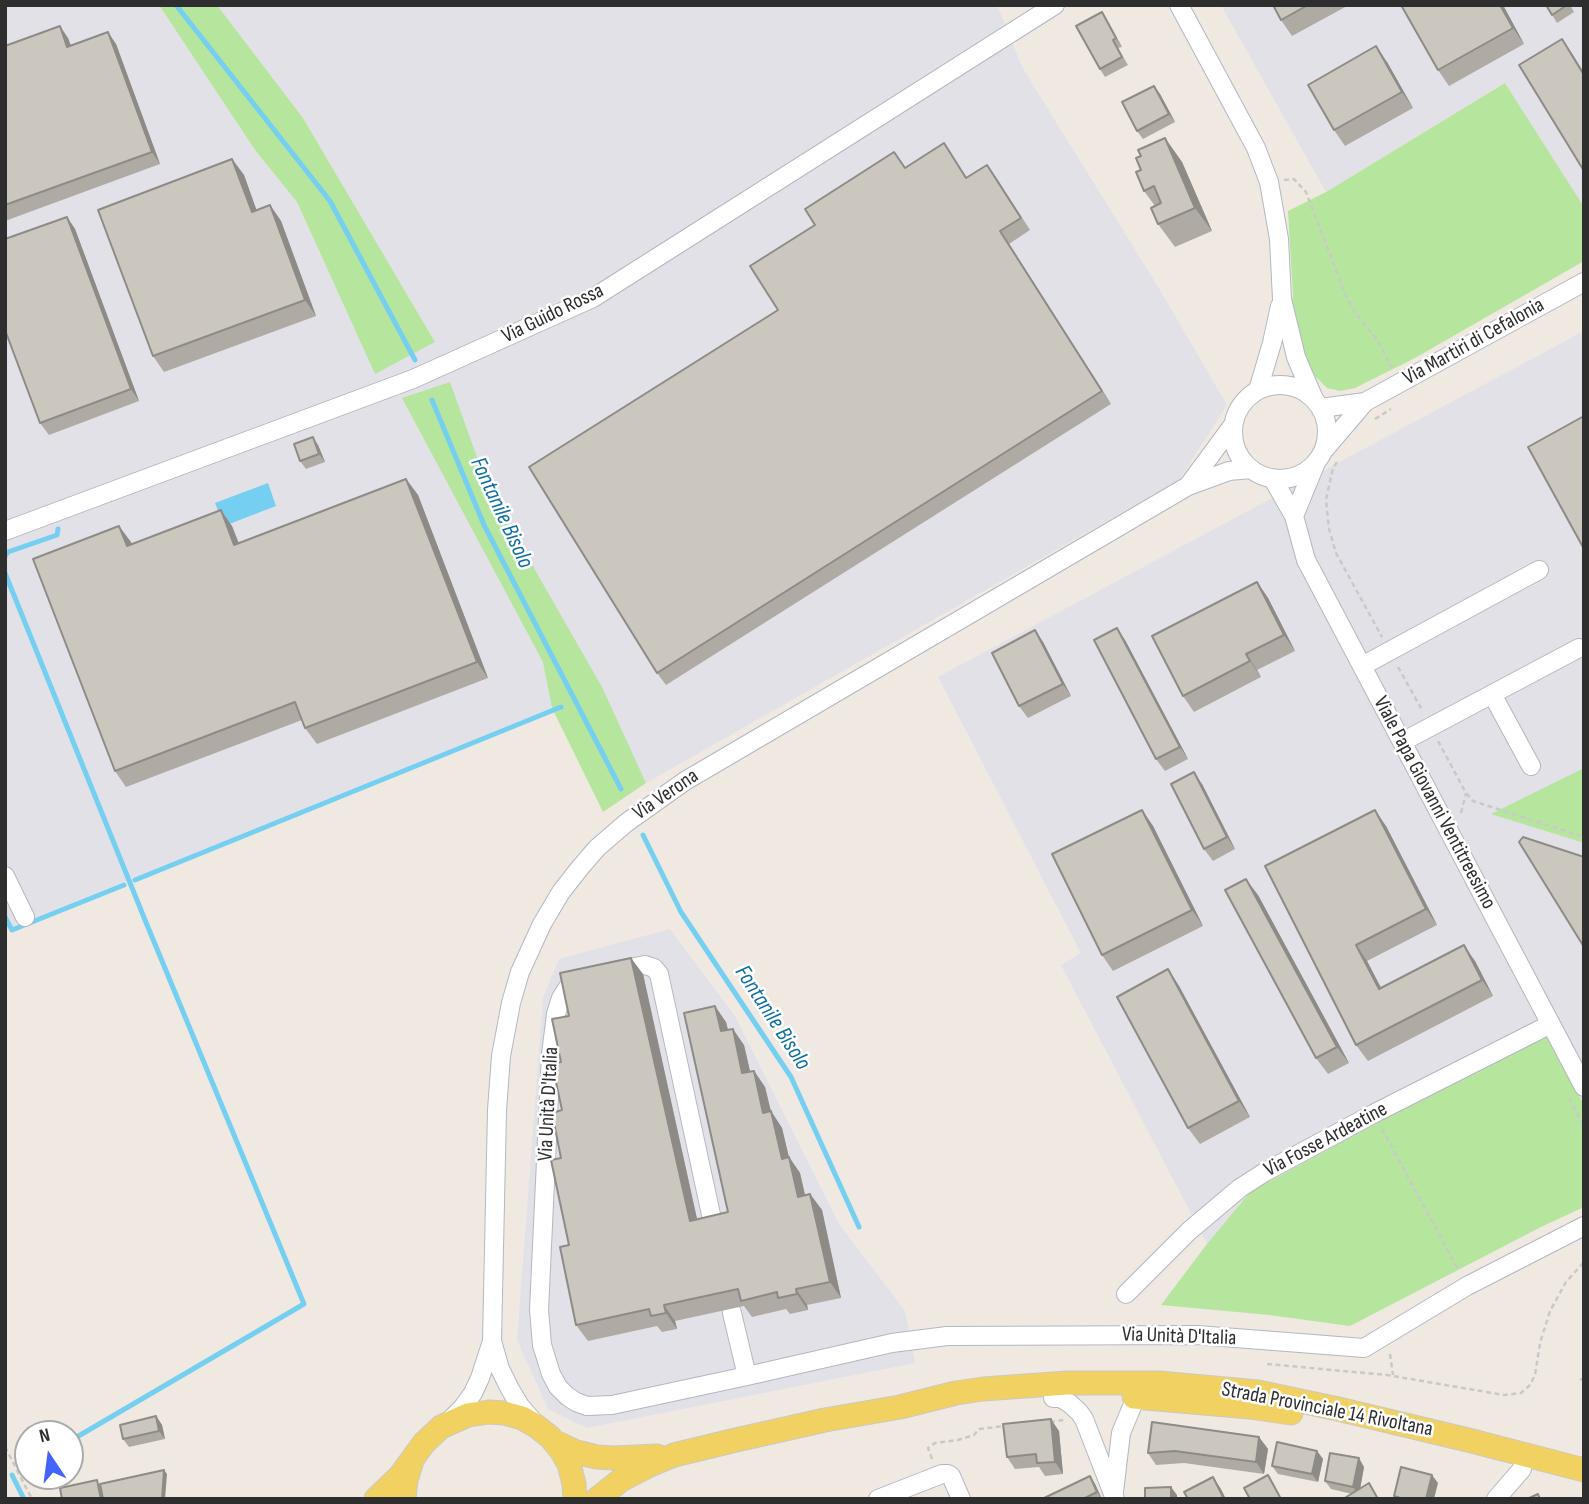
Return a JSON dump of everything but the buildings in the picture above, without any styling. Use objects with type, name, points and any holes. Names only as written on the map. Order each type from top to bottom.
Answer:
[{"type":"main road","name":"Strada Provinciale 14 Rivoltana","points":[[597,1499],[621,1480],[674,1455],[802,1425],[983,1388],[1115,1382],[1258,1392],[1468,1440],[1584,1470]]},
{"type":"main road","name":"Strada Provinciale 14 Rivoltana","points":[[900,1406],[1053,1398],[1136,1397],[1250,1407],[1294,1414],[1465,1453],[1584,1485]]},
{"type":"main road","name":"Strada Provinciale 14 Rivoltana","points":[[376,1499],[396,1481],[424,1443],[442,1426],[468,1415],[492,1412],[517,1416],[582,1454],[605,1458],[674,1455]]},
{"type":"main road","points":[[547,1434],[563,1453],[569,1466],[575,1485],[575,1499]]},
{"type":"main road","name":"Strada Provinciale 14 Rivoltana","points":[[404,1499],[407,1476],[414,1458]]},
{"type":"street","name":"Via Guido Rossa","points":[[5,531],[413,379],[593,298],[1055,5]]},
{"type":"street","points":[[1179,5],[1256,148],[1269,182],[1279,239],[1282,299],[1296,357],[1326,422],[1326,458],[1294,516]]},
{"type":"street","name":"Via Martiri di Cefalonia","points":[[1326,458],[1365,402],[1584,282]]},
{"type":"street","points":[[1258,390],[1282,299]]},
{"type":"street","points":[[1317,403],[1301,390],[1287,385],[1272,385],[1258,390],[1246,399],[1238,411],[1233,425],[1233,437],[1242,460],[1251,469],[1273,479],[1297,476],[1326,458]]},
{"type":"street","name":"Via Martiri di Cefalonia","points":[[1317,403],[1365,402]]},
{"type":"street","name":"Via Verona","points":[[1188,485],[1233,425]]},
{"type":"street","name":"Via Verona","points":[[442,1426],[459,1412],[473,1393],[481,1378],[492,1341],[497,1110],[503,1045],[511,1003],[520,972],[547,916],[572,876],[597,848],[626,822],[685,780],[1188,485],[1229,471],[1251,469]]},
{"type":"street","name":"Viale Papa Giovanni Ventitreesimo","points":[[1273,479],[1294,516],[1306,559],[1584,1087]]},
{"type":"street","points":[[1362,666],[1539,570]]},
{"type":"street","points":[[1402,742],[1579,648]]},
{"type":"street","points":[[1492,694],[1531,766]]},
{"type":"street","points":[[5,876],[25,917]]},
{"type":"street","name":"Via Unità D'Italia","points":[[715,1233],[659,974],[651,966],[642,965],[578,980],[568,987],[558,1005],[551,1054],[539,1310],[542,1345],[548,1368],[554,1381],[567,1396],[582,1405],[612,1405],[884,1344],[947,1336],[1197,1335],[1364,1348],[1467,1286],[1584,1226]]},
{"type":"street","name":"Via Fosse Ardeatine","points":[[1126,1294],[1189,1231],[1240,1188],[1265,1172],[1551,1024]]},
{"type":"street","points":[[732,1313],[747,1376]]},
{"type":"street","name":"Via Verona","points":[[492,1341],[500,1369],[520,1406],[547,1434]]},
{"type":"street","points":[[1114,1497],[1121,1433],[1136,1397]]},
{"type":"street","points":[[1053,1398],[1069,1403],[1084,1419],[1114,1497]]},
{"type":"street","points":[[1496,1499],[1522,1469]]},
{"type":"street","points":[[878,1499],[948,1474],[961,1499]]},
{"type":"path","points":[[1269,182],[1294,179],[1306,191],[1346,296],[1354,311],[1378,341],[1408,399],[1370,422]]},
{"type":"path","points":[[1326,458],[1334,468],[1326,500],[1327,521],[1336,553],[1466,793],[1473,801],[1584,837]]},
{"type":"path","points":[[1460,813],[1466,793]]},
{"type":"path","points":[[1373,1114],[1467,1286]]},
{"type":"path","points":[[1267,1364],[1393,1376],[1504,1395],[1521,1393],[1530,1385],[1535,1375],[1539,1343],[1550,1311],[1566,1282],[1584,1262]]},
{"type":"path","points":[[1389,1344],[1393,1376]]},
{"type":"path","points":[[1040,1423],[1065,1420],[1069,1422]]},
{"type":"path","points":[[928,1448],[935,1443],[974,1435],[979,1429],[1016,1425]]},
{"type":"path","points":[[5,1447],[32,1499]]},
{"type":"shaded area","points":[[5,5],[159,5],[255,150],[297,202],[375,373],[435,342],[303,118],[217,5],[997,5],[1022,67],[1160,290],[1227,405],[1179,480],[646,783],[601,688],[13,927],[5,911]]},
{"type":"shaded area","points":[[1221,5],[1584,5],[1584,207],[1505,83],[1326,192]]},
{"type":"shaded area","points":[[1584,331],[1584,1105],[1547,1036],[1395,1113],[1250,1192],[1207,1244],[1061,965],[1081,953],[938,677]]},
{"type":"shaded area","points":[[670,929],[735,1016],[839,1224],[905,1311],[915,1363],[587,1428],[548,1409],[517,1340],[543,998],[559,959]]},
{"type":"green space","points":[[159,5],[217,5],[303,118],[435,342],[375,374],[297,202],[255,150]]},
{"type":"green space","points":[[1505,83],[1584,207],[1584,261],[1415,358],[1355,388],[1340,391],[1327,388],[1314,375],[1299,339],[1291,308],[1293,295],[1288,211],[1326,192]]},
{"type":"green space","points":[[450,382],[488,488],[602,687],[646,783],[603,812],[552,708],[543,662],[402,398]]},
{"type":"green space","points":[[1584,768],[1584,843],[1491,814]]},
{"type":"green space","points":[[1547,1036],[1584,1105],[1584,1207],[1350,1326],[1161,1305],[1250,1192],[1395,1113]]},
{"type":"water","points":[[268,483],[276,506],[224,526],[215,503]]},
{"type":"waterway","name":"Fontanile Bisolo","points":[[176,5],[330,201],[415,360]]},
{"type":"waterway","name":"Fontanile Bisolo","points":[[432,400],[484,525],[621,789]]},
{"type":"waterway","points":[[5,556],[8,552],[57,535],[58,529]]},
{"type":"waterway","points":[[5,573],[304,1304],[84,1433]]},
{"type":"waterway","points":[[135,880],[561,707]]},
{"type":"waterway","name":"Fontanile Bisolo","points":[[643,835],[681,912],[791,1077],[859,1227]]},
{"type":"waterway","points":[[5,917],[12,930],[124,885]]},
{"type":"waterway","points":[[12,1475],[24,1499]]}]
